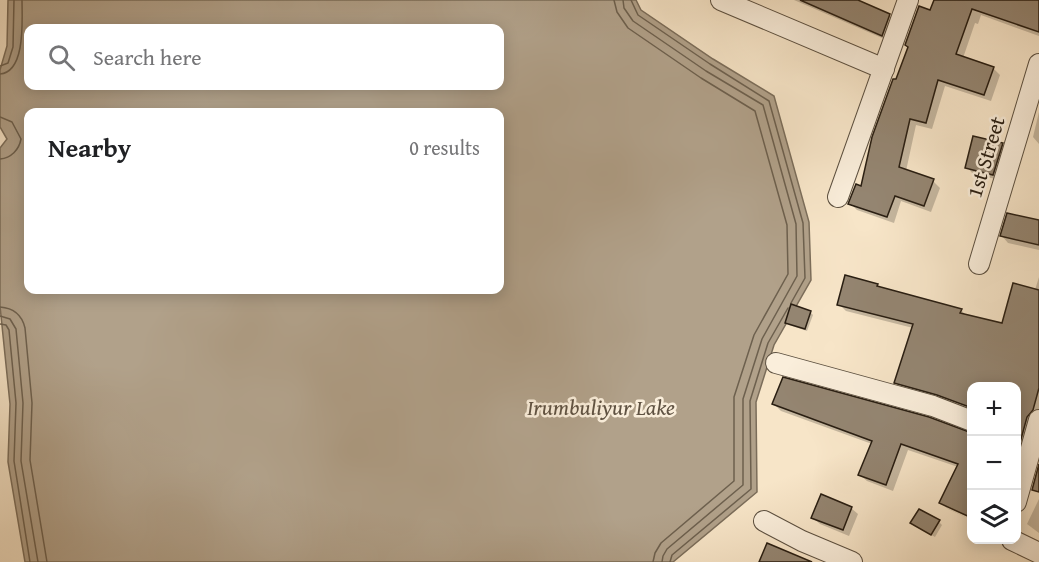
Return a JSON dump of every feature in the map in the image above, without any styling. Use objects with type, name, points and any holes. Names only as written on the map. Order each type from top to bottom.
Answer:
[{"type":"street","points":[[721,0],[756,6],[884,69]]},
{"type":"street","points":[[838,197],[908,0]]},
{"type":"street","name":"1st Street","points":[[979,264],[1039,64]]},
{"type":"street","points":[[776,363],[933,406],[967,419]]},
{"type":"street","points":[[1018,490],[1024,442],[1039,420]]},
{"type":"street","points":[[764,521],[802,541],[852,562]]},
{"type":"street","points":[[1020,544],[1039,553]]},
{"type":"water","name":"Irumbuliyur Lake","points":[[8,0],[636,0],[641,10],[713,59],[774,96],[809,222],[811,280],[774,345],[756,402],[757,492],[673,562],[25,562],[8,462],[10,404],[0,306],[0,148],[7,139],[0,127],[0,70],[7,46]]},
{"type":"building","points":[[800,0],[858,0],[890,14],[882,36]]},
{"type":"building","points":[[934,0],[1039,0],[1039,32],[972,9],[956,54],[994,67],[984,95],[938,80],[926,123],[910,119],[899,167],[934,179],[924,206],[895,196],[887,217],[848,204],[856,184],[861,186],[872,137],[893,79],[896,79],[908,47],[905,45],[919,6],[930,10]]},
{"type":"building","points":[[973,136],[1003,143],[993,175],[965,168]]},
{"type":"building","points":[[1007,213],[1039,220],[1039,245],[1000,236]]},
{"type":"building","points":[[845,275],[962,309],[960,313],[1002,323],[1013,283],[1039,290],[1039,388],[1021,439],[1021,382],[967,382],[967,406],[894,383],[913,324],[837,305]]},
{"type":"building","points":[[791,304],[811,311],[805,329],[785,323]]},
{"type":"building","points":[[783,377],[929,417],[967,431],[967,516],[939,503],[958,464],[901,444],[886,485],[858,475],[872,441],[772,404]]},
{"type":"building","points":[[1039,464],[1039,492],[1032,490]]},
{"type":"building","points":[[821,494],[852,507],[843,530],[811,518]]},
{"type":"building","points":[[919,509],[940,520],[931,535],[910,523]]},
{"type":"building","points":[[767,543],[812,562],[759,562]]}]
